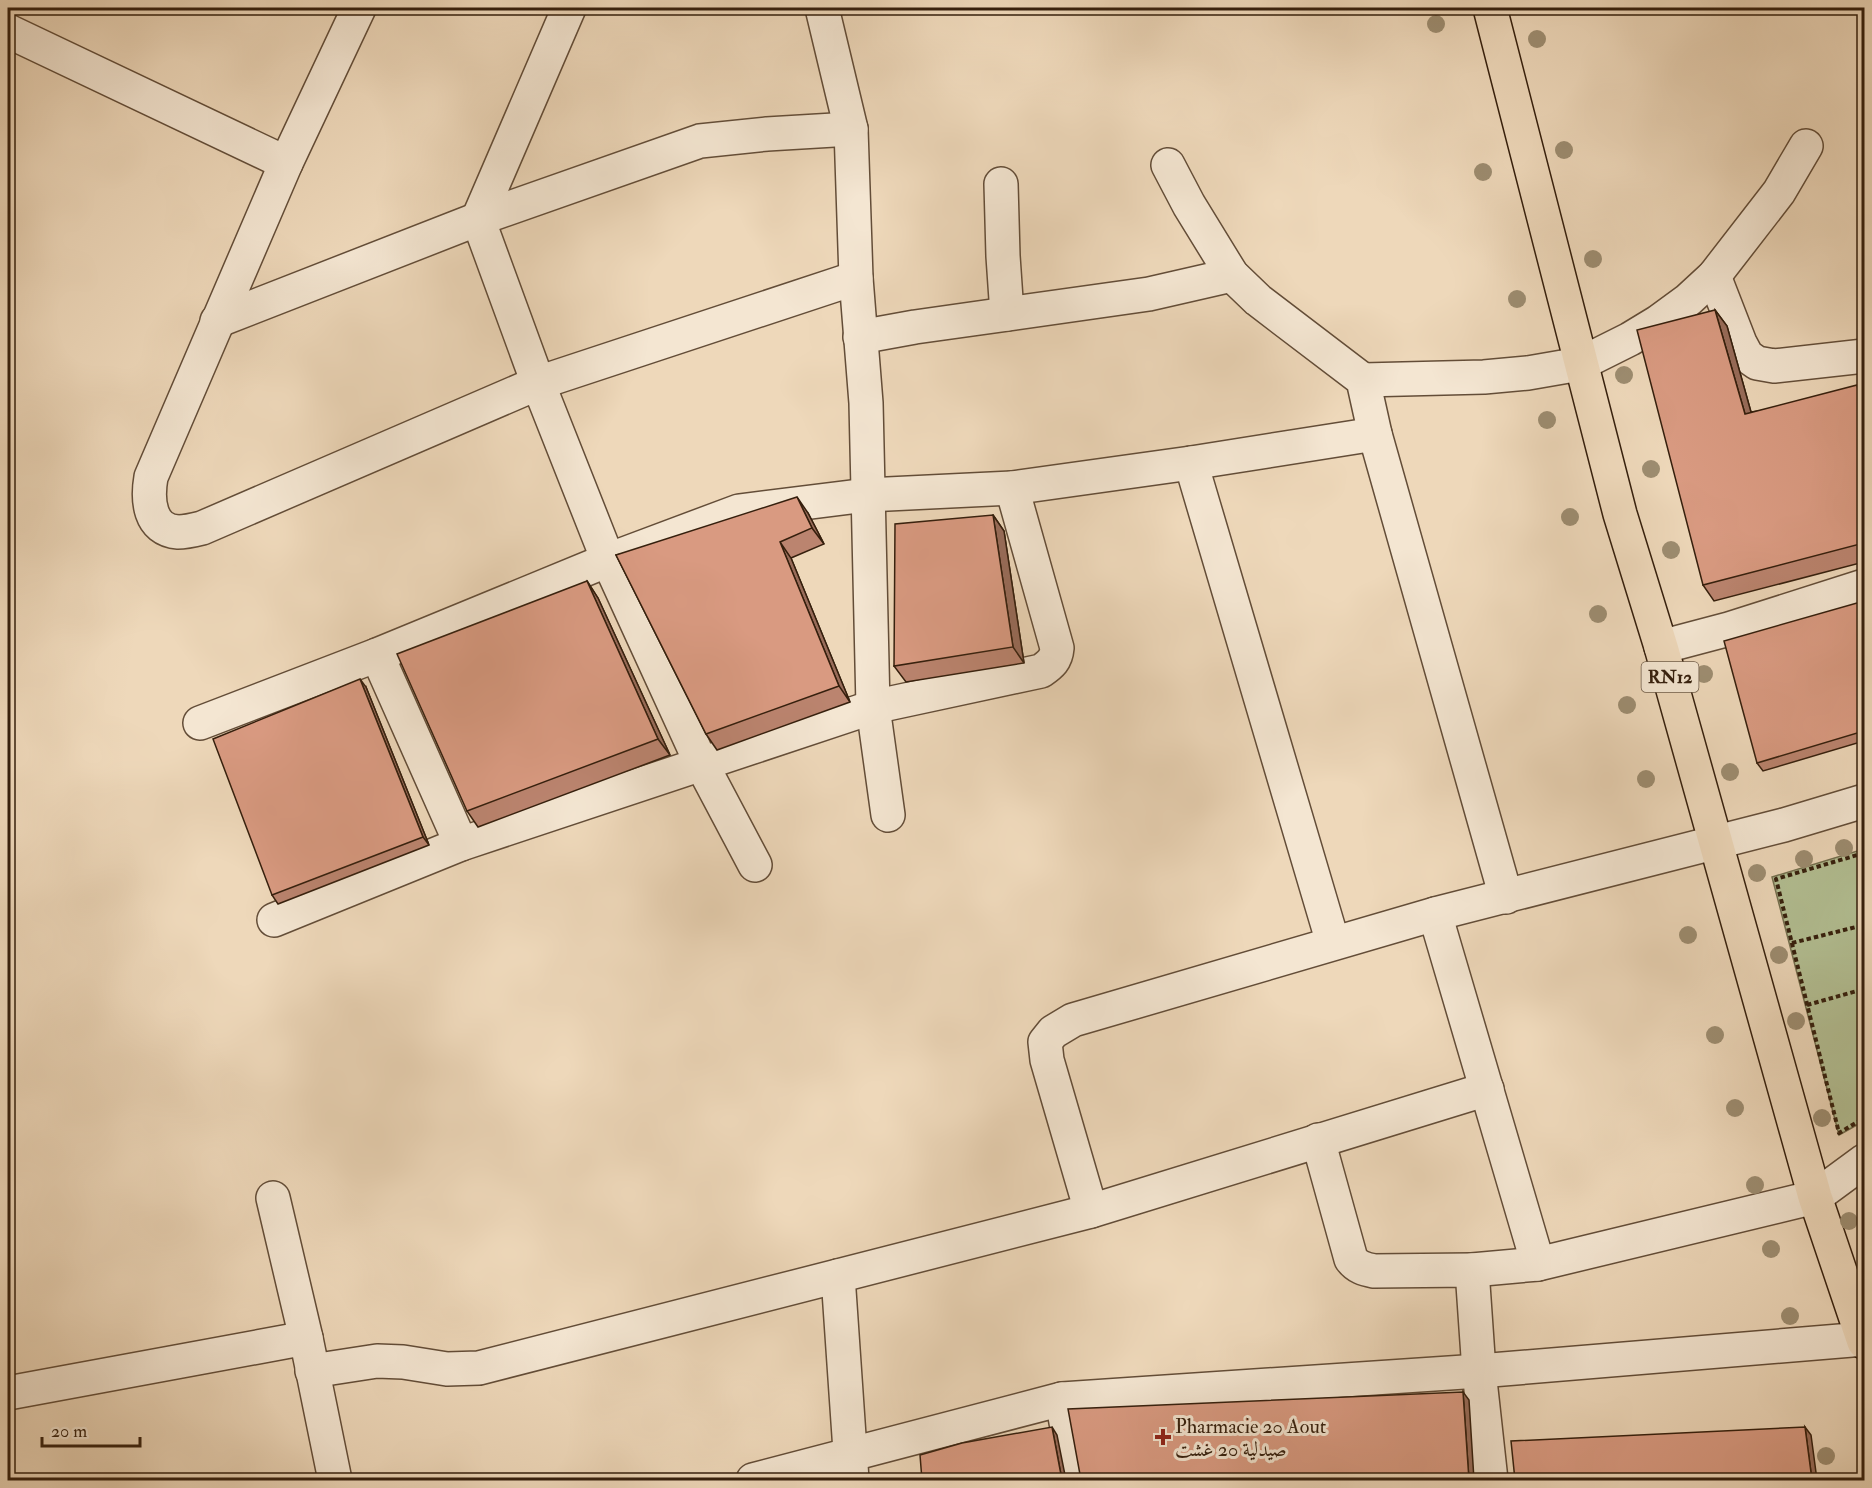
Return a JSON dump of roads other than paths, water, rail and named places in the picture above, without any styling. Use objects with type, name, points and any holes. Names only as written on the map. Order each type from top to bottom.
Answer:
[{"type":"main road","name":"RN12","points":[[1490,8],[1620,514],[1661,647],[1815,1197],[1864,1340]]},
{"type":"street","points":[[359,8],[286,164],[151,477],[148,495],[152,516],[165,529],[180,532],[202,528],[538,383],[856,278]]},
{"type":"street","points":[[569,8],[478,219],[538,383],[608,561],[701,763],[755,865]]},
{"type":"street","points":[[822,8],[851,129],[856,278],[866,403],[873,707],[888,815]]},
{"type":"street","points":[[8,30],[286,164]]},
{"type":"street","points":[[217,321],[478,219],[700,141],[851,129]]},
{"type":"street","points":[[1168,165],[1189,205],[1232,275],[1258,300],[1363,380],[1484,377],[1528,373],[1580,364],[1658,322],[1688,300],[1714,276],[1779,192],[1806,146]]},
{"type":"street","points":[[1001,184],[1007,314]]},
{"type":"street","points":[[860,337],[1149,294],[1232,275]]},
{"type":"street","points":[[1714,276],[1740,343],[1748,356],[1757,363],[1774,366],[1864,356]]},
{"type":"street","points":[[1363,380],[1376,434],[1506,897]]},
{"type":"street","points":[[200,723],[739,511],[867,495],[1012,488],[1376,434]]},
{"type":"street","points":[[1191,463],[1333,943]]},
{"type":"street","points":[[274,920],[461,844],[701,763],[873,707],[1041,670],[1056,657],[1057,648],[1012,488]]},
{"type":"street","points":[[1661,647],[1730,629],[1864,586]]},
{"type":"street","points":[[376,655],[461,844]]},
{"type":"street","points":[[1090,1211],[1047,1060],[1045,1042],[1053,1032],[1073,1020],[1435,914],[1784,825],[1864,801]]},
{"type":"street","points":[[1435,914],[1538,1264]]},
{"type":"street","points":[[312,1371],[377,1361],[403,1362],[447,1369],[479,1368],[1090,1211],[1487,1089]]},
{"type":"street","points":[[1318,1140],[1351,1259],[1355,1265],[1374,1271],[1472,1270],[1538,1264],[1815,1197],[1864,1161]]},
{"type":"street","points":[[273,1198],[306,1338],[335,1480]]},
{"type":"street","points":[[1472,1270],[1479,1371],[1491,1480]]},
{"type":"street","points":[[838,1276],[851,1468]]},
{"type":"street","points":[[8,1393],[306,1338]]},
{"type":"street","points":[[753,1480],[851,1468],[1062,1399],[1479,1371],[1864,1340]]},
{"type":"street","points":[[1062,1399],[1076,1480]]},
{"type":"place","name":"Pharmacie 20 Aout صيدلية 20 غشت","points":[[1163,1437]]}]
